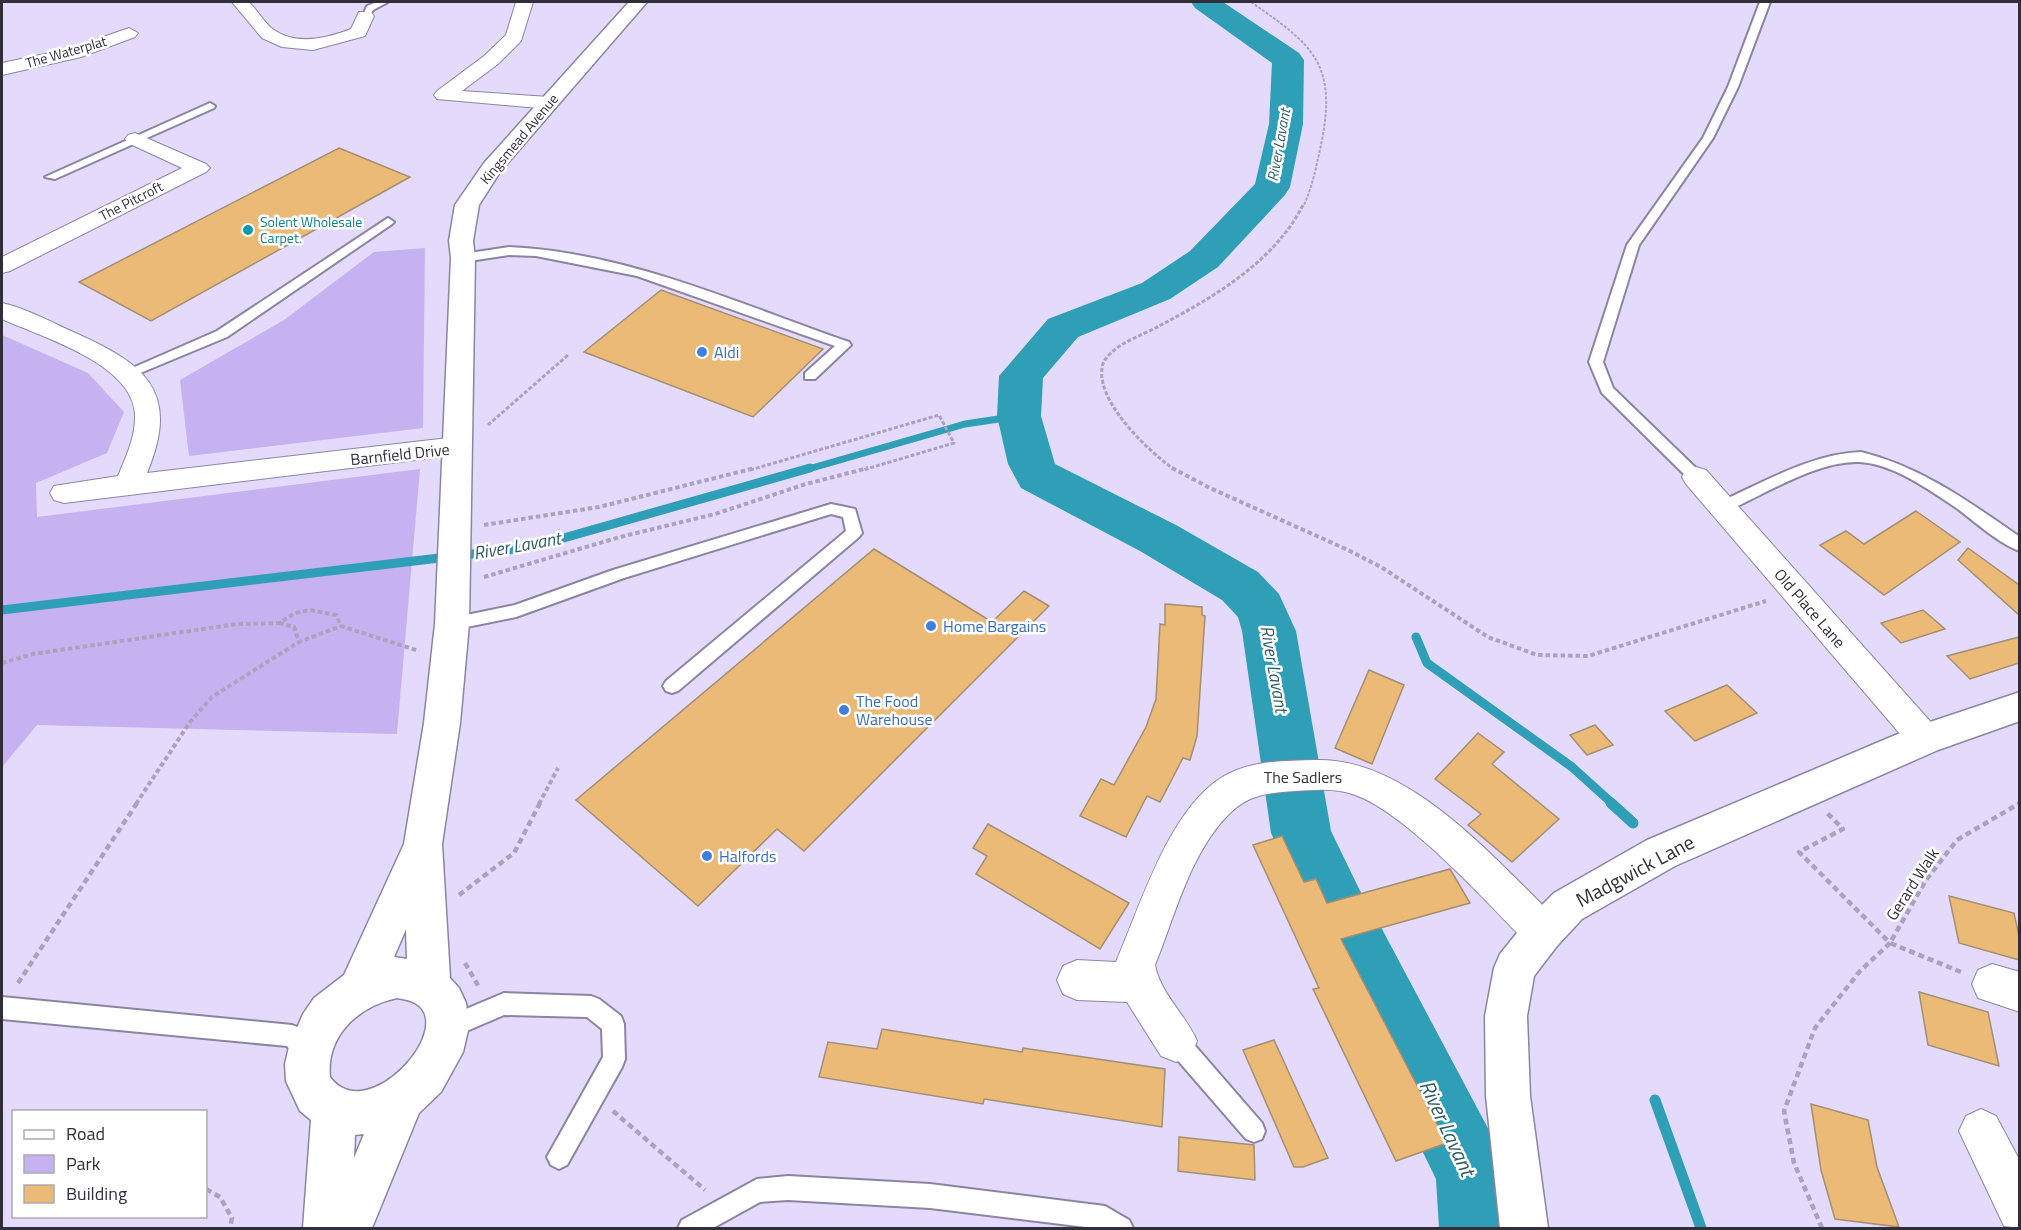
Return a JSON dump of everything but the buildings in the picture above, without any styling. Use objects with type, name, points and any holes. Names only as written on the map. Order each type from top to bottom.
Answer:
[{"type":"street","points":[[240,2],[268,34],[285,42],[309,45],[344,38],[359,32],[365,16]]},
{"type":"street","points":[[524,2],[515,37],[491,60],[444,95],[549,103]]},
{"type":"street","name":"Kingsmead Avenue","points":[[457,448],[463,258],[461,241],[467,205],[492,168],[638,2]]},
{"type":"street","name":"The Waterplat","points":[[2,69],[74,52],[129,33]]},
{"type":"street","name":"The Pitcroft","points":[[2,266],[199,168],[135,140]]},
{"type":"street","points":[[2,310],[107,359],[128,373],[144,393],[149,418],[144,445],[128,485]]},
{"type":"street","name":"Barnfield Drive","points":[[64,493],[457,448],[457,522],[452,624],[442,723],[423,844],[429,984],[414,978],[397,977],[379,980],[360,988],[341,1001],[326,1017],[315,1035],[308,1054],[306,1073],[310,1089],[320,1101],[334,1110]]},
{"type":"street","name":"Old Place Lane","points":[[1696,477],[1925,739]]},
{"type":"street","name":"Madgwick Lane","points":[[1524,1228],[1508,1096],[1506,1016],[1515,968],[1543,932],[1568,906],[1600,886],[1661,854],[1802,790],[1925,739],[2019,706]]},
{"type":"street","name":"The Sadlers","points":[[1138,983],[1135,965],[1197,827],[1215,803],[1249,779],[1260,777],[1327,775],[1351,777],[1378,789],[1437,831],[1543,932]]},
{"type":"street","name":"Barnfield Drive","points":[[360,988],[423,844]]},
{"type":"street","points":[[1077,980],[1138,983],[1176,1041]]},
{"type":"street","points":[[327,1228],[334,1110],[355,1113],[379,1109],[403,1097],[429,1073],[442,1050],[448,1028],[447,1010],[440,995],[429,984]]},
{"type":"street","points":[[348,1228],[403,1097]]},
{"type":"street","points":[[1981,1131],[2019,1210]]},
{"type":"lane","points":[[365,16],[370,8],[383,2]]},
{"type":"lane","points":[[1696,477],[1607,390],[1596,362],[1633,245],[1708,138],[1732,87],[1765,2]]},
{"type":"lane","points":[[51,177],[210,106]]},
{"type":"lane","points":[[128,373],[222,334],[388,222]]},
{"type":"lane","points":[[463,258],[509,251],[530,251],[640,273],[844,345],[810,376]]},
{"type":"lane","points":[[1722,507],[1811,468],[1852,457],[1875,460],[1919,477],[2019,545]]},
{"type":"lane","points":[[452,624],[516,611],[619,574],[831,509],[849,513],[854,533],[672,686]]},
{"type":"lane","points":[[448,1028],[504,1004],[591,1007],[613,1024],[614,1059],[559,1157]]},
{"type":"lane","points":[[2,1008],[292,1036],[308,1054]]},
{"type":"lane","points":[[1176,1041],[1254,1131]]},
{"type":"lane","points":[[690,1228],[757,1191],[788,1188],[930,1196],[1105,1218],[1121,1228]]},
{"type":"path","points":[[1251,2],[1297,36],[1318,60],[1327,76],[1326,127],[1304,204],[1278,239],[1244,273],[1223,289],[1121,345],[1110,352],[1101,365],[1101,374],[1110,398],[1151,452],[1195,482],[1307,530],[1387,570],[1480,632],[1508,646],[1549,658],[1567,659],[1588,656],[1796,592]]},
{"type":"path","points":[[457,448],[568,355]]},
{"type":"path","points":[[454,586],[620,537],[715,514],[806,484],[896,461],[954,443],[939,416],[740,471],[548,519],[457,522]]},
{"type":"path","points":[[279,623],[295,612],[310,610],[336,615],[341,626]]},
{"type":"path","points":[[2,663],[33,654],[237,624],[279,623],[294,627],[299,642]]},
{"type":"path","points":[[2,1008],[190,722],[212,697],[299,642],[341,626],[423,652]]},
{"type":"path","points":[[450,901],[514,853],[558,768]]},
{"type":"path","points":[[1802,790],[1843,829],[1799,852],[1890,944]]},
{"type":"path","name":"Gerard Walk","points":[[1822,1228],[1794,1163],[1784,1112],[1815,1028],[1860,971],[1890,944],[1926,880],[1957,840],[2019,803]]},
{"type":"path","name":"Gerard Walk","points":[[1890,944],[2006,988]]},
{"type":"path","points":[[594,1095],[725,1207]]},
{"type":"path","points":[[207,1190],[220,1197],[232,1218],[230,1228]]},
{"type":"green space","points":[[425,248],[423,428],[189,456],[180,380],[284,320],[374,252]]},
{"type":"green space","points":[[2,335],[88,373],[124,412],[107,453],[36,483],[37,517],[420,469],[397,734],[37,725],[2,767]]},
{"type":"waterway","name":"River Lavant","points":[[1205,2],[1288,60],[1286,124],[1272,187],[1204,259],[1156,291],[1063,328],[1021,376],[1019,416],[1031,464],[1038,476],[1158,538],[1240,586],[1261,608],[1269,631],[1301,833],[1333,901]]},
{"type":"waterway","name":"River Lavant","points":[[805,470],[965,424],[1019,416]]},
{"type":"waterway","name":"River Lavant","points":[[2,610],[532,547],[810,468]]},
{"type":"waterway","points":[[1416,637],[1427,663],[1572,767],[1613,804]]},
{"type":"waterway","points":[[1611,803],[1633,823]]},
{"type":"waterway","name":"River Lavant","points":[[1351,936],[1473,1175],[1477,1228]]},
{"type":"waterway","points":[[1655,1100],[1701,1228]]},
{"type":"place","name":"Solent Wholesale Carpet.","points":[[248,230]]},
{"type":"place","name":"Aldi","points":[[702,352]]},
{"type":"place","name":"Home Bargains","points":[[931,626]]},
{"type":"place","name":"The Food Warehouse","points":[[844,710]]},
{"type":"place","name":"Halfords","points":[[707,856]]}]
